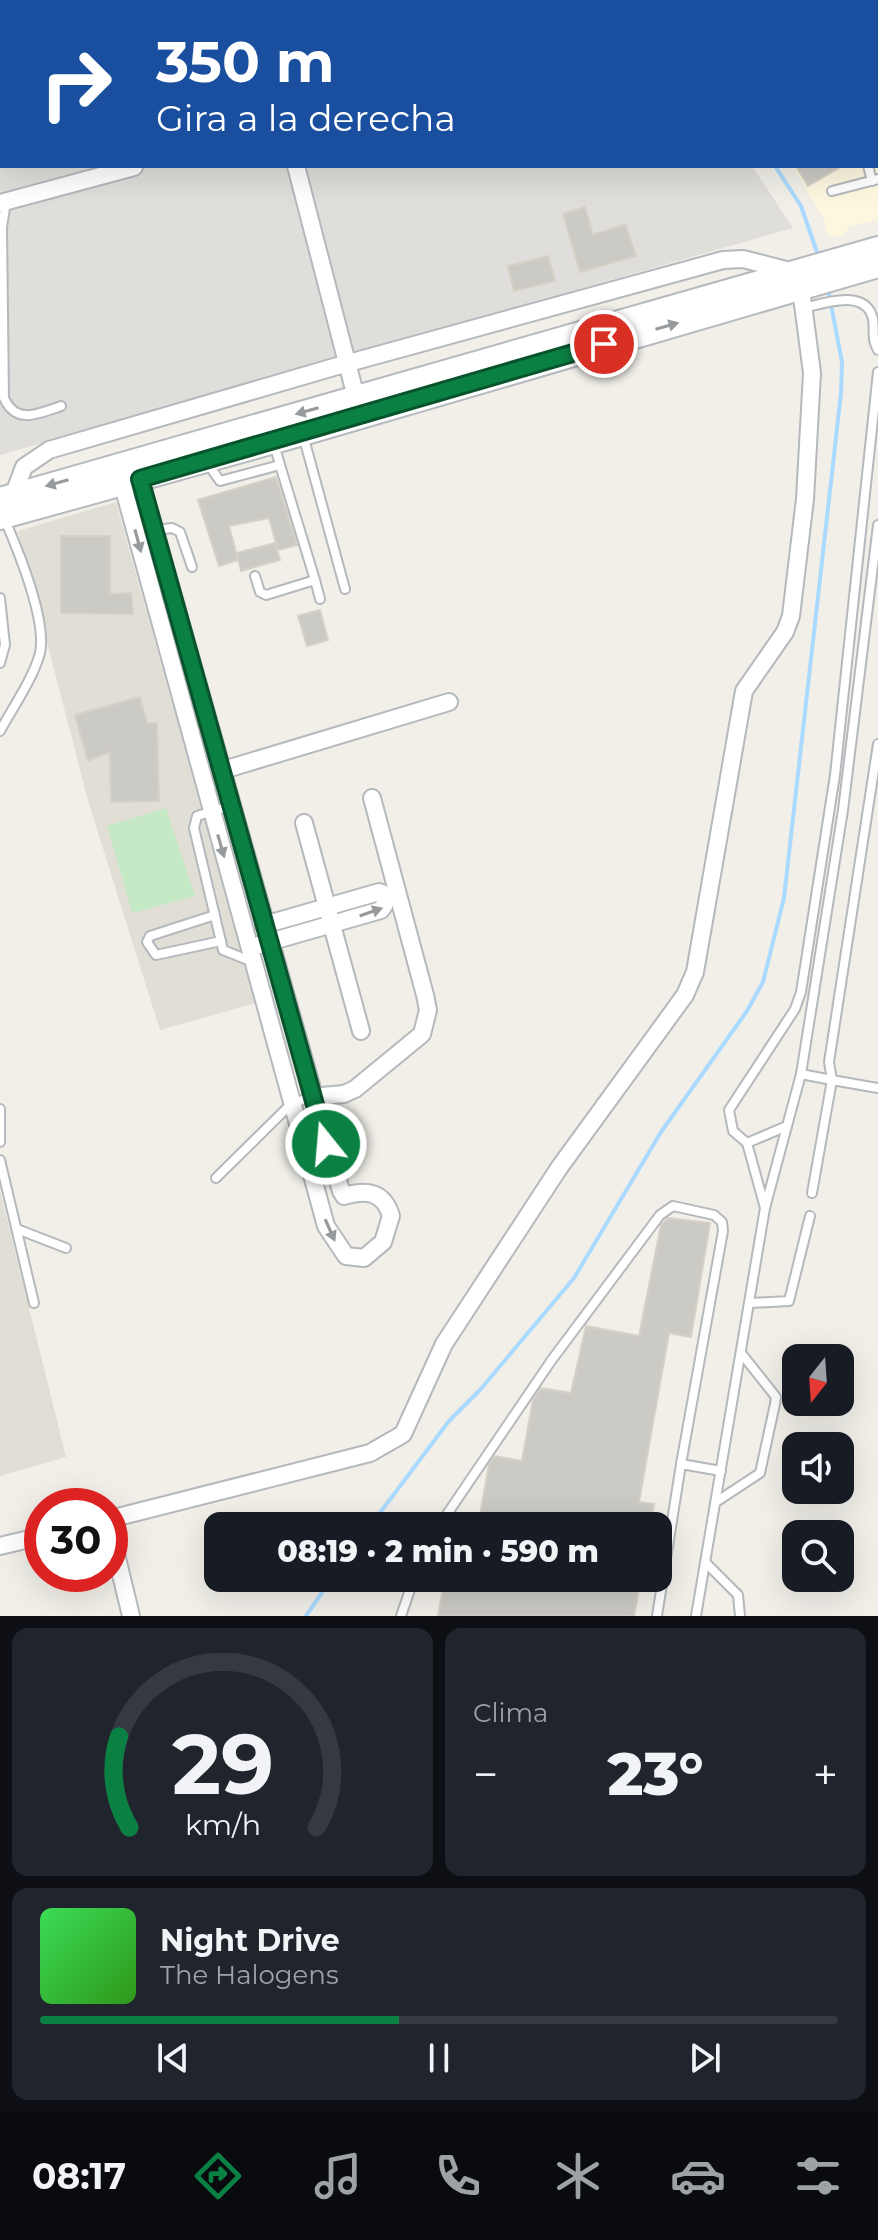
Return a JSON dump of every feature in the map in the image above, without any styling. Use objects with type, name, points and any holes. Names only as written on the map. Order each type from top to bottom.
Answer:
[{"type":"main road","points":[[817,285],[878,248]]},
{"type":"main road","points":[[4,508],[358,406],[817,285],[878,266]]},
{"type":"main road","points":[[271,432],[303,434],[358,406]]},
{"type":"street","points":[[3,202],[128,168]]},
{"type":"street","points":[[297,168],[358,406]]},
{"type":"street","points":[[4,508],[24,467],[49,450],[348,363],[733,258],[817,285],[805,499],[789,625],[744,691],[695,972],[685,995],[559,1168],[444,1344],[403,1434],[370,1453],[128,1514]]},
{"type":"street","points":[[128,472],[154,531],[311,1097],[342,1195],[373,1193],[383,1199],[389,1209],[388,1233],[364,1258],[355,1260],[346,1256],[326,1226],[211,810],[128,472]]},
{"type":"street","points":[[220,771],[449,702]]},
{"type":"street","points":[[311,1097],[344,1094],[355,1089],[422,1034],[427,1023],[425,995],[372,798]]},
{"type":"street","points":[[304,823],[361,1031]]},
{"type":"street","points":[[251,955],[268,942],[381,910],[385,904],[384,894],[381,891],[264,925]]},
{"type":"street","points":[[0,1546],[24,1540]]},
{"type":"street","points":[[125,1592],[131,1616]]},
{"type":"lane","points":[[832,191],[875,180]]},
{"type":"lane","points":[[3,202],[4,398],[9,408],[19,416],[32,416],[61,406]]},
{"type":"lane","points":[[817,285],[865,306],[872,315],[873,337],[878,350]]},
{"type":"lane","points":[[765,1208],[747,1143],[733,1131],[729,1110],[795,1009],[801,992],[835,775],[878,372]]},
{"type":"lane","points":[[271,432],[320,599]]},
{"type":"lane","points":[[303,434],[345,589]]},
{"type":"lane","points":[[236,442],[248,474]]},
{"type":"lane","points":[[203,450],[220,481],[280,465]]},
{"type":"lane","points":[[0,731],[37,662],[41,640],[37,616],[4,508]]},
{"type":"lane","points":[[696,1616],[765,1208],[801,1074],[843,810],[878,525]]},
{"type":"lane","points":[[154,531],[172,528],[180,532],[192,567]]},
{"type":"lane","points":[[255,576],[260,592],[266,595],[315,580]]},
{"type":"lane","points":[[0,598],[5,645],[0,663]]},
{"type":"lane","points":[[812,1193],[832,1080],[829,1062],[878,744]]},
{"type":"lane","points":[[230,806],[197,816],[194,828],[227,955],[251,955]]},
{"type":"lane","points":[[215,915],[159,932],[150,936],[147,942],[156,955],[221,941]]},
{"type":"lane","points":[[801,1074],[878,1088]]},
{"type":"lane","points":[[216,1178],[291,1104],[311,1097]]},
{"type":"lane","points":[[0,1109],[0,1142]]},
{"type":"lane","points":[[747,1143],[787,1126]]},
{"type":"lane","points":[[0,1160],[34,1303]]},
{"type":"lane","points":[[449,1512],[551,1361],[660,1215],[673,1206],[714,1215],[722,1222],[723,1231],[657,1616]]},
{"type":"lane","points":[[750,1303],[789,1301],[810,1216]]},
{"type":"lane","points":[[17,1229],[66,1248]]},
{"type":"lane","points":[[716,1502],[760,1473],[775,1404],[776,1397],[741,1353]]},
{"type":"lane","points":[[681,1464],[721,1471]]},
{"type":"lane","points":[[706,1563],[738,1595],[740,1616]]},
{"type":"lane","points":[[401,1616],[409,1592]]},
{"type":"shaded area","points":[[0,168],[753,168],[793,228],[0,455]]},
{"type":"shaded area","points":[[794,168],[878,168],[878,219],[849,227],[844,235],[829,238],[823,218]]},
{"type":"shaded area","points":[[116,502],[256,1003],[160,1030],[89,804],[18,531]]},
{"type":"shaded area","points":[[0,1191],[66,1457],[0,1476]]},
{"type":"green space","points":[[166,808],[195,896],[132,913],[107,826]]},
{"type":"building","points":[[797,168],[839,168],[808,186]]},
{"type":"building","points":[[585,207],[593,235],[625,224],[636,256],[580,272],[563,214]]},
{"type":"building","points":[[548,256],[555,281],[514,291],[508,266]]},
{"type":"building","points":[[276,477],[297,545],[278,550],[269,518],[229,526],[238,560],[219,566],[198,500]]},
{"type":"building","points":[[61,536],[110,536],[110,594],[131,593],[133,614],[61,613]]},
{"type":"building","points":[[275,543],[280,560],[241,571],[237,553]]},
{"type":"building","points":[[320,610],[328,640],[307,646],[298,616]]},
{"type":"building","points":[[140,697],[147,723],[157,723],[159,801],[111,802],[110,752],[88,761],[75,715]]},
{"type":"building","points":[[668,1218],[710,1223],[691,1337],[669,1333],[639,1502],[654,1504],[653,1512],[481,1512],[489,1465],[495,1456],[522,1461],[533,1400],[541,1388],[571,1393],[586,1326],[639,1336],[661,1225]]},
{"type":"building","points":[[442,1592],[638,1592],[634,1616],[438,1616]]},
{"type":"waterway","points":[[776,168],[801,206],[819,258]]},
{"type":"waterway","points":[[381,1512],[449,1421],[480,1390],[574,1278],[661,1132],[747,1011],[763,982],[784,898],[841,393],[842,362],[828,289]]},
{"type":"waterway","points":[[306,1616],[322,1592]]},
{"type":"route","points":[[326,1144],[140,479],[604,344]]}]
